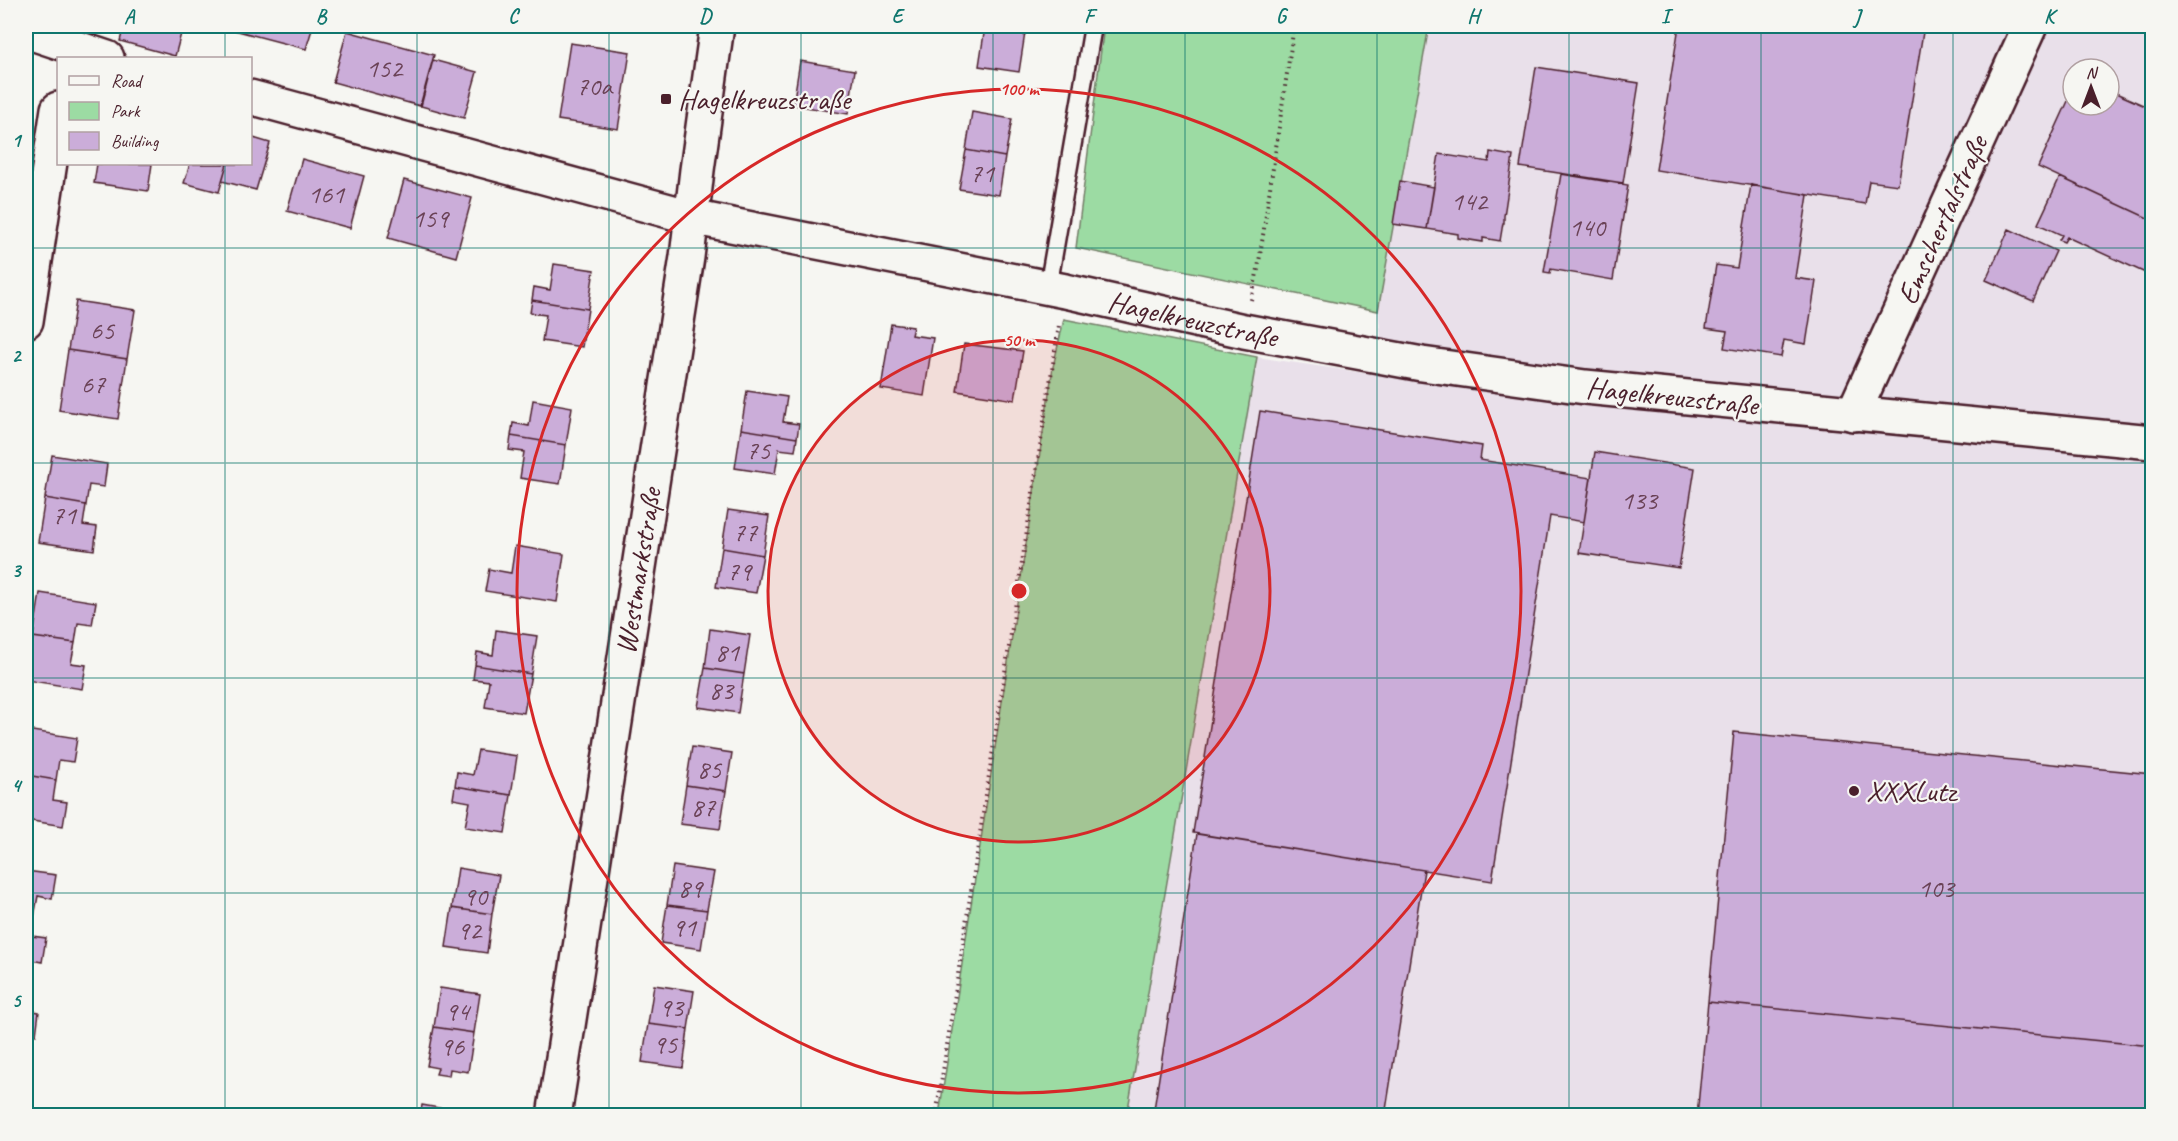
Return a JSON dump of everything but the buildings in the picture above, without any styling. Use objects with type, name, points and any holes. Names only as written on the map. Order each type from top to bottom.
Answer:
[{"type":"street","name":"Westmarkstraße","points":[[554,1116],[687,257],[717,26]]},
{"type":"street","name":"Emschertalstraße","points":[[1853,414],[2030,26]]},
{"type":"street","points":[[26,31],[69,43],[104,57]]},
{"type":"street","name":"Hagelkreuzstraße","points":[[252,98],[691,217],[1056,289],[1244,332],[1422,364],[1585,387],[2152,442]]},
{"type":"street","points":[[26,321],[57,116]]},
{"type":"lane","points":[[1056,289],[1092,26]]},
{"type":"path","points":[[1258,269],[1294,26]]},
{"type":"path","points":[[936,1116],[1056,289]]},
{"type":"shaded area","points":[[1429,26],[2152,26],[2152,1115],[1127,1116],[1257,357],[1385,376],[1378,311]]},
{"type":"green space","points":[[1104,26],[1429,26],[1378,311],[1076,248]]},
{"type":"green space","points":[[1064,319],[1257,357],[1127,1115],[939,1115],[1053,367]]},
{"type":"place","name":"Hagelkreuzstraße","points":[[666,99]]},
{"type":"place","name":"XXXLutz","points":[[1854,791]]}]
